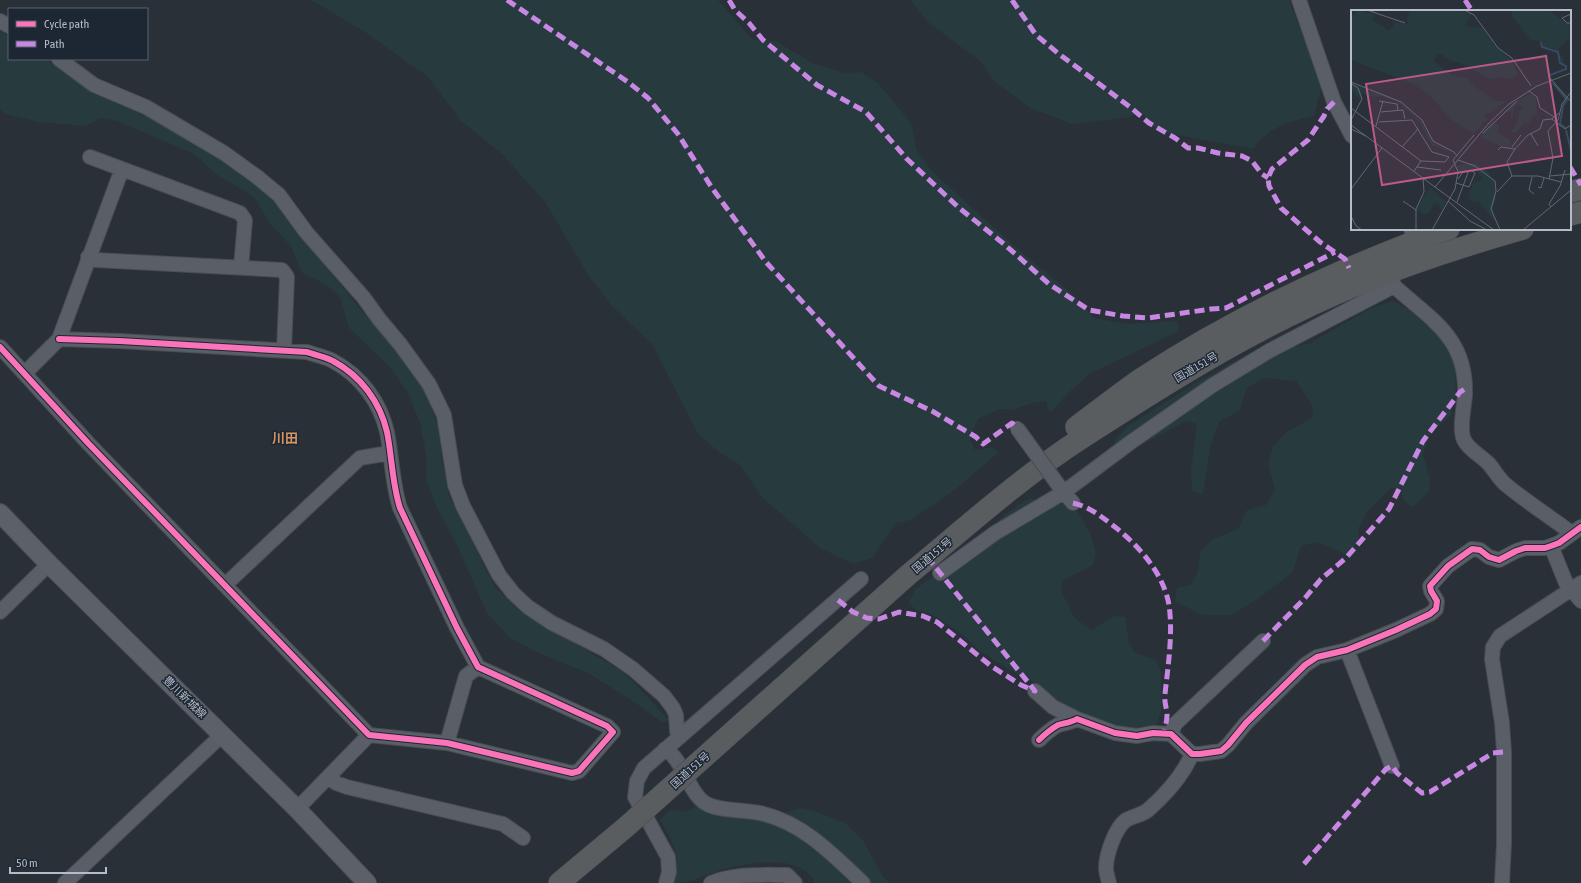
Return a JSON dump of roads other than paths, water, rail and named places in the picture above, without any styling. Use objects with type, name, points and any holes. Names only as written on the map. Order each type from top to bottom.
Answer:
[{"type":"highway","points":[[1571,192],[1581,189]]},
{"type":"highway","points":[[1571,215],[1581,212]]},
{"type":"highway","name":"国道151号","points":[[559,883],[626,827],[908,575],[994,493],[1058,440],[1139,380],[1237,320],[1414,234],[1442,230]]},
{"type":"highway","name":"国道151号","points":[[908,575],[999,499],[1058,455],[1146,397],[1198,365],[1300,311],[1392,279],[1466,246],[1520,230]]},
{"type":"main road","name":"豊川新城線","points":[[0,513],[49,564],[297,809],[359,880]]},
{"type":"street","points":[[1299,0],[1334,102],[1351,134]]},
{"type":"street","points":[[60,60],[94,85],[146,107],[224,153],[279,195],[306,232],[342,271],[364,298],[429,384],[444,415],[455,485],[463,506],[499,575],[513,592],[528,606],[552,623],[610,653],[633,669],[664,696],[673,708],[676,715],[677,732],[680,737]]},
{"type":"street","points":[[90,157],[240,213],[245,220],[241,268]]},
{"type":"street","points":[[25,373],[58,339],[122,169]]},
{"type":"street","points":[[88,257],[96,260],[282,270],[287,276],[284,350]]},
{"type":"street","points":[[940,573],[995,533],[1132,442],[1213,385],[1392,279],[1436,322],[1453,341],[1462,367],[1465,389],[1462,431],[1463,440],[1470,449],[1488,463],[1504,483],[1566,529],[1576,531]]},
{"type":"street","points":[[0,347],[88,443],[369,735],[447,743],[572,772],[579,771],[613,732],[607,726],[478,667],[457,628],[400,508],[394,489],[387,432],[380,409],[370,392],[350,371],[332,360],[307,352],[58,339]]},
{"type":"street","points":[[1017,428],[1073,503]]},
{"type":"street","points":[[225,585],[360,458],[389,453]]},
{"type":"street","points":[[1036,691],[1053,707],[1077,719],[1116,734],[1138,736],[1153,733],[1171,734],[1192,754],[1221,751],[1306,665],[1317,657],[1347,650],[1430,614],[1436,609],[1438,600],[1431,591],[1430,586],[1448,566],[1472,549],[1480,550],[1489,557],[1500,560],[1520,550],[1545,548],[1551,546],[1576,531]]},
{"type":"street","points":[[1551,546],[1566,583],[1576,586]]},
{"type":"street","points":[[0,612],[49,564]]},
{"type":"street","points":[[666,883],[669,872],[668,857],[635,797],[637,782],[644,768],[861,579]]},
{"type":"street","points":[[1576,586],[1581,601]]},
{"type":"street","points":[[1502,883],[1504,844],[1504,752],[1502,723],[1492,658],[1494,646],[1500,636],[1576,586]]},
{"type":"street","points":[[1171,734],[1175,724],[1263,641]]},
{"type":"street","points":[[1347,650],[1392,766]]},
{"type":"street","points":[[447,743],[466,676],[478,667]]},
{"type":"street","points":[[1040,740],[1059,724],[1069,724],[1077,719]]},
{"type":"street","points":[[65,883],[222,734]]},
{"type":"street","points":[[297,809],[369,735]]},
{"type":"street","points":[[665,749],[674,756],[699,798],[706,804],[720,808],[758,812],[778,817],[792,824],[821,844],[863,883]]},
{"type":"street","points":[[1109,883],[1106,869],[1107,861],[1118,830],[1124,822],[1131,817],[1146,812],[1157,802],[1187,765],[1192,754]]},
{"type":"street","points":[[329,776],[336,783],[347,787],[503,824],[523,838]]},
{"type":"street","points":[[711,883],[741,876],[768,879],[787,875],[794,883]]},
{"type":"district","name":"川田","points":[[285,438]]}]
